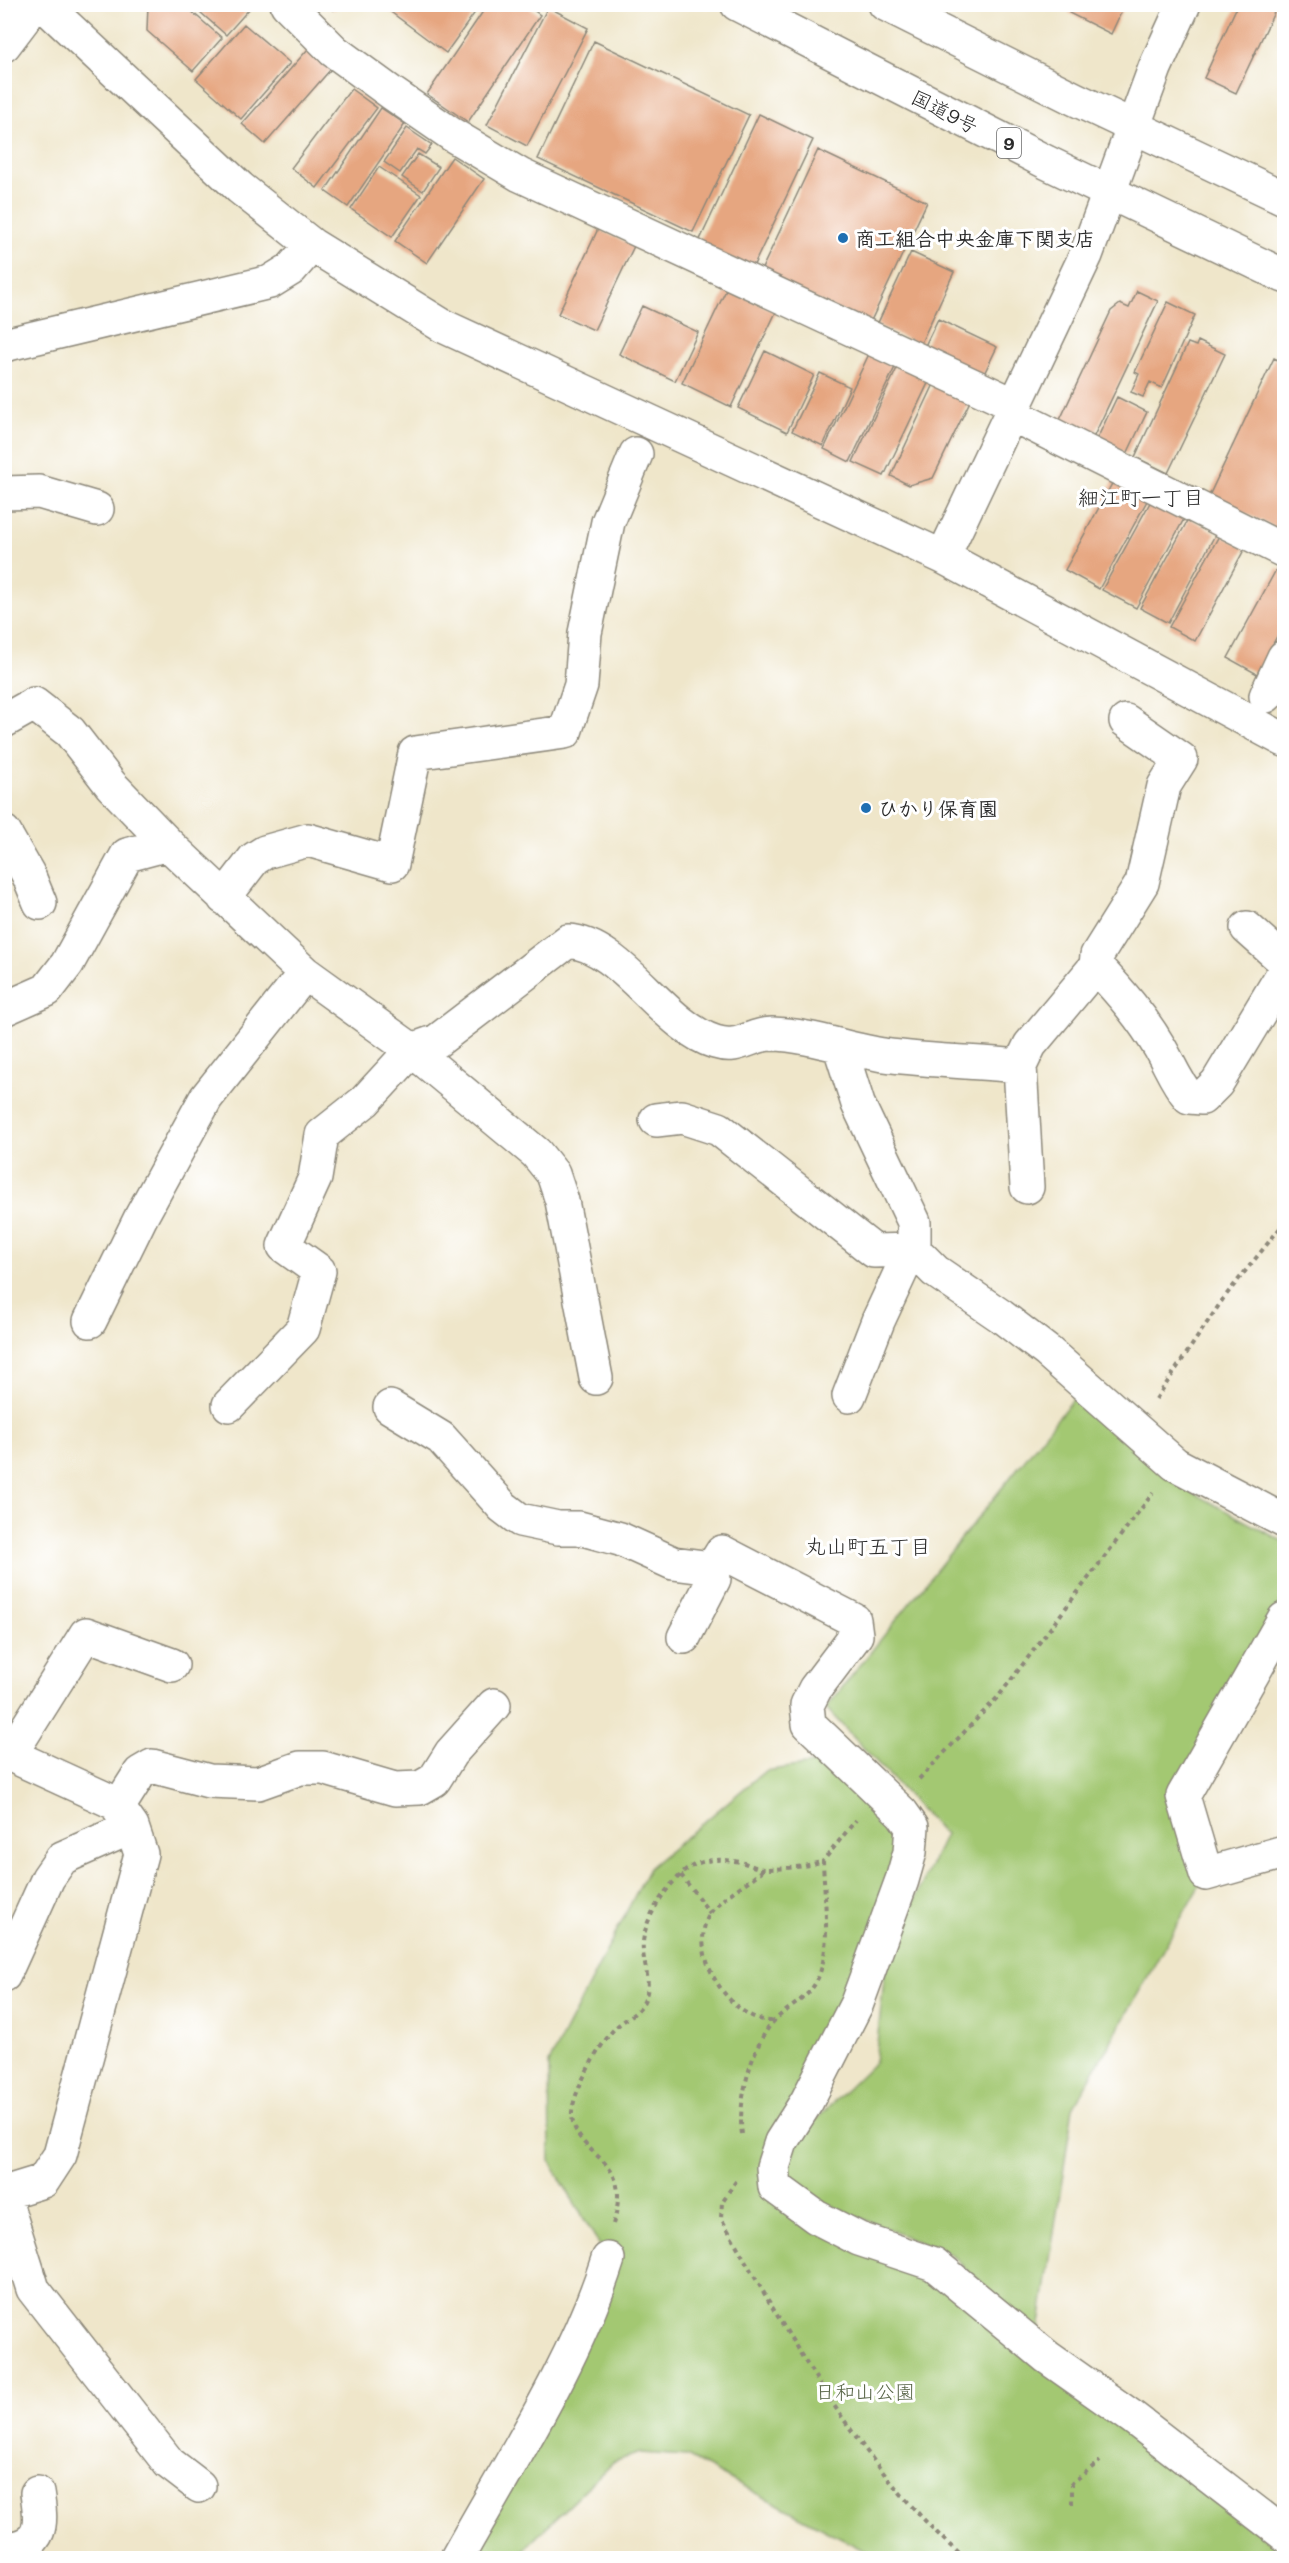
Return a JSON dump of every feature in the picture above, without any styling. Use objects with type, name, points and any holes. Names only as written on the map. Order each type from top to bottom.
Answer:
[{"type":"main road","points":[[4,45],[35,4]]},
{"type":"main road","points":[[43,4],[240,188],[312,245],[443,326],[943,557],[1284,740]]},
{"type":"main road","points":[[287,4],[334,51],[376,82],[451,134],[520,175],[1013,410],[1284,551]]},
{"type":"main road","name":"国道9号","points":[[736,4],[1110,193],[1284,276]]},
{"type":"main road","points":[[885,4],[1075,99],[1284,198]]},
{"type":"main road","points":[[943,557],[1086,255],[1136,126],[1155,68],[1184,4]]},
{"type":"main road","points":[[4,345],[270,282],[291,269],[312,245]]},
{"type":"main road","points":[[224,898],[254,859],[265,852],[308,840],[392,864],[415,753],[565,732],[581,685],[585,633],[608,522],[636,454]]},
{"type":"main road","points":[[4,493],[39,492],[97,509]]},
{"type":"main road","points":[[1266,696],[1284,657]]},
{"type":"main road","points":[[4,721],[34,705],[70,732],[111,785],[168,844],[305,973],[412,1050],[536,1154],[553,1174],[562,1201],[596,1378]]},
{"type":"main road","points":[[1027,1187],[1020,1066],[1030,1045],[1096,966],[1097,955],[1142,883],[1157,827],[1164,786],[1180,759],[1126,721]]},
{"type":"main road","points":[[4,832],[28,874],[40,903]]},
{"type":"main road","points":[[4,1009],[47,990],[67,964],[127,855],[168,844]]},
{"type":"main road","points":[[1248,928],[1284,961]]},
{"type":"main road","points":[[229,1406],[303,1329],[319,1271],[284,1246],[315,1178],[322,1136],[365,1101],[412,1050],[437,1041],[568,941],[585,942],[615,964],[695,1034],[714,1042],[731,1046],[769,1034],[817,1040],[840,1047],[885,1055],[1020,1066]]},
{"type":"main road","points":[[1096,966],[1131,1004],[1160,1048],[1177,1084],[1189,1097],[1202,1098],[1217,1083],[1284,972]]},
{"type":"main road","points":[[90,1321],[141,1216],[206,1098],[305,973]]},
{"type":"main road","points":[[840,1047],[858,1104],[914,1222],[914,1250],[904,1264],[878,1321],[849,1396]]},
{"type":"main road","points":[[656,1120],[682,1117],[719,1130],[874,1251],[914,1250],[934,1271],[1002,1316],[1048,1352],[1175,1464],[1284,1521]]},
{"type":"main road","points":[[390,1407],[441,1438],[503,1507],[520,1520],[558,1528],[579,1528],[620,1539],[673,1563],[712,1568]]},
{"type":"main road","points":[[684,1636],[714,1579],[712,1568],[722,1552],[854,1620],[856,1635],[815,1689],[807,1705],[809,1724],[902,1813],[912,1827],[910,1852],[857,2003],[807,2101],[781,2142],[773,2167],[765,2171],[775,2187],[816,2217],[859,2239],[934,2264],[1047,2357],[1132,2417],[1284,2534]]},
{"type":"main road","points":[[1284,1619],[1183,1796],[1206,1874],[1284,1852]]},
{"type":"main road","points":[[172,1665],[86,1634],[7,1754],[125,1816],[141,1854],[60,2155],[43,2181],[4,2195],[33,2289],[169,2463],[199,2486]]},
{"type":"main road","points":[[4,1975],[48,1878],[63,1858],[125,1816],[140,1773],[152,1766],[209,1781],[258,1783],[300,1768],[323,1768],[395,1789],[420,1788],[434,1780],[452,1753],[494,1705]]},
{"type":"main road","points":[[457,2559],[559,2373],[595,2301],[608,2259]]},
{"type":"main road","points":[[4,2549],[29,2543],[42,2525],[37,2493]]},
{"type":"path","points":[[1136,1430],[1222,1299],[1284,1223]]},
{"type":"path","points":[[916,1782],[998,1697],[1175,1464]]},
{"type":"path","points":[[608,2259],[605,2246],[620,2203],[618,2190],[607,2164],[579,2135],[572,2114],[580,2085],[593,2061],[616,2028],[634,2016],[646,1997],[648,1980],[643,1950],[644,1930],[650,1914],[681,1875],[695,1865],[714,1860],[744,1863],[763,1870],[809,1866],[823,1861],[879,1792]]},
{"type":"path","points":[[823,1861],[825,1932],[822,1962],[817,1981],[800,2003],[774,2021],[764,2037],[744,2085],[741,2131],[748,2155],[765,2171],[733,2184],[722,2202],[721,2218],[782,2326],[901,2497],[964,2559]]},
{"type":"path","points":[[763,1870],[710,1913],[703,1931],[705,1959],[718,1986],[748,2015],[763,2021],[774,2021]]},
{"type":"path","points":[[681,1875],[710,1913]]},
{"type":"path","points":[[1072,2504],[1072,2484],[1100,2461]]},
{"type":"green space","points":[[1081,1389],[1178,1485],[1284,1542],[1284,1597],[1173,1792],[1206,1874],[1073,2108],[1038,2337],[951,2255],[787,2188],[788,2147],[875,2062],[886,1961],[945,1835],[826,1708]]},
{"type":"green space","name":"日和山公園","points":[[845,1759],[912,1827],[775,2187],[934,2264],[1284,2534],[1284,2558],[878,2558],[687,2456],[640,2453],[613,2462],[515,2558],[457,2558],[608,2259],[550,2162],[549,2063],[649,1868],[765,1771]]},
{"type":"building","points":[[148,4],[183,4],[222,38],[193,71],[147,31]]},
{"type":"building","points":[[191,4],[248,4],[251,7],[226,35]]},
{"type":"building","points":[[327,4],[343,4],[333,10]]},
{"type":"building","points":[[380,4],[481,4],[446,53]]},
{"type":"building","points":[[488,4],[525,4],[540,15],[468,122],[427,94]]},
{"type":"building","points":[[1074,4],[1125,4],[1111,34],[1069,13]]},
{"type":"building","points":[[1238,4],[1278,4],[1236,93],[1204,78]]},
{"type":"building","points":[[548,7],[588,28],[527,146],[487,125]]},
{"type":"building","points":[[244,24],[290,63],[241,119],[196,79]]},
{"type":"building","points":[[594,41],[749,115],[693,232],[538,159]]},
{"type":"building","points":[[308,49],[331,69],[265,144],[242,124]]},
{"type":"building","points":[[351,89],[377,108],[317,188],[291,168]]},
{"type":"building","points":[[381,108],[405,124],[348,207],[325,191]]},
{"type":"building","points":[[759,114],[813,140],[752,269],[698,244]]},
{"type":"building","points":[[407,128],[432,145],[425,154],[417,149],[400,173],[384,162]]},
{"type":"building","name":"商工組合中央金庫下関支店","points":[[818,150],[927,202],[869,325],[760,273]]},
{"type":"building","points":[[418,154],[439,167],[423,191],[402,177]]},
{"type":"building","points":[[452,157],[484,179],[427,263],[395,241]]},
{"type":"building","points":[[379,167],[421,195],[392,237],[351,209]]},
{"type":"building","points":[[598,229],[634,246],[594,330],[558,314]]},
{"type":"building","points":[[911,252],[954,272],[920,345],[877,325]]},
{"type":"building","points":[[727,288],[776,312],[731,407],[682,383]]},
{"type":"building","points":[[1137,291],[1158,301],[1093,438],[1059,422],[1111,311],[1120,304],[1129,308]]},
{"type":"building","points":[[1168,302],[1195,315],[1162,388],[1150,382],[1143,397],[1131,392],[1139,374],[1135,372]]},
{"type":"building","points":[[642,306],[698,332],[675,381],[619,354]]},
{"type":"building","points":[[938,319],[997,347],[982,378],[923,350]]},
{"type":"building","points":[[1198,341],[1225,354],[1168,473],[1135,457],[1188,343],[1196,346]]},
{"type":"building","points":[[765,351],[814,375],[787,432],[738,408]]},
{"type":"building","points":[[869,354],[895,367],[850,462],[824,449]]},
{"type":"building","points":[[1274,358],[1284,363],[1284,532],[1209,496]]},
{"type":"building","points":[[899,364],[930,379],[884,476],[853,462]]},
{"type":"building","points":[[820,373],[850,387],[823,446],[792,431]]},
{"type":"building","points":[[935,382],[971,399],[933,478],[909,485],[891,476]]},
{"type":"building","points":[[1117,397],[1147,412],[1127,454],[1097,439]]},
{"type":"building","points":[[1114,480],[1148,499],[1099,589],[1065,570]]},
{"type":"building","points":[[1152,499],[1185,517],[1136,608],[1102,590]]},
{"type":"building","points":[[1189,518],[1216,533],[1168,623],[1140,608]]},
{"type":"building","points":[[1220,534],[1245,548],[1195,641],[1169,627]]},
{"type":"building","points":[[1277,568],[1284,572],[1284,623],[1257,674],[1228,658]]},
{"type":"place","name":"商工組合中央金庫下関支店","points":[[843,238]]},
{"type":"place","name":"ひかり保育園","points":[[866,808]]},
{"type":"district","name":"細江町一丁目","points":[[1141,496]]},
{"type":"district","name":"丸山町五丁目","points":[[868,1545]]}]
